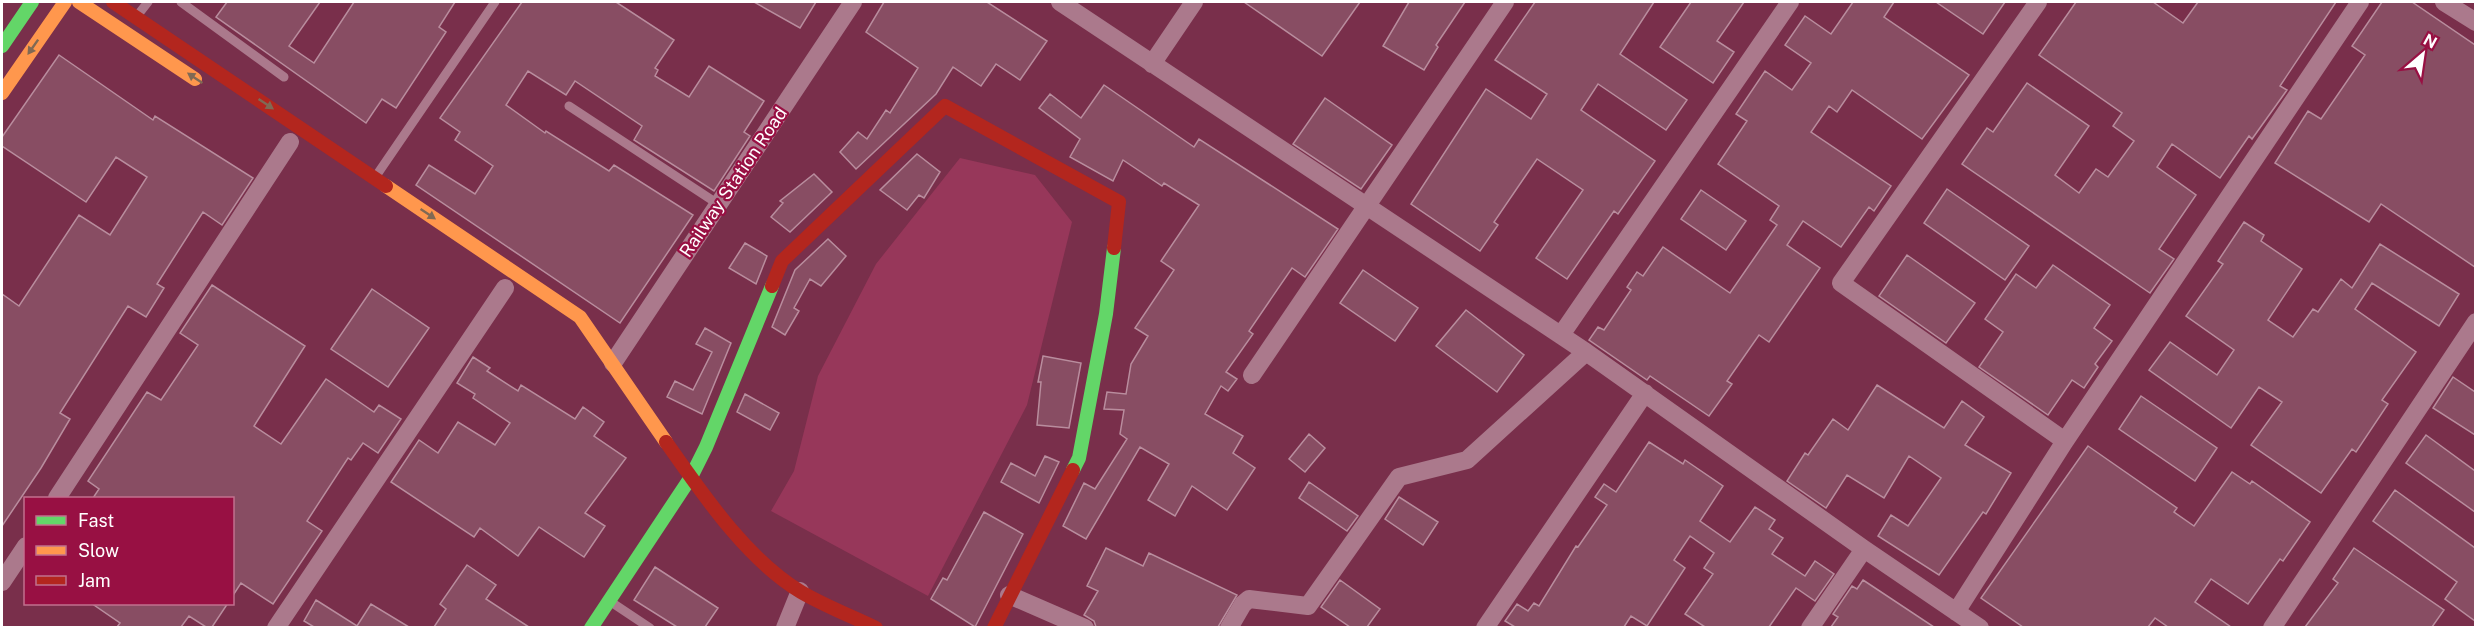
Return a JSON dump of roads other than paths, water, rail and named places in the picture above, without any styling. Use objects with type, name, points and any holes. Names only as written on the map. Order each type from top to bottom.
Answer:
[{"type":"main road","points":[[2,45],[32,2]]},
{"type":"main road","points":[[2,93],[65,2]]},
{"type":"main road","points":[[79,2],[203,84]]},
{"type":"main road","points":[[113,2],[580,317],[718,514],[756,555],[800,591],[876,627]]},
{"type":"main road","points":[[591,627],[691,477],[706,447],[782,261],[945,106],[1119,202],[1106,314],[1078,458],[994,627]]},
{"type":"main road","points":[[573,334],[594,338]]},
{"type":"street","name":"Railway Station Road","points":[[613,363],[853,2]]},
{"type":"street","points":[[1060,2],[1365,207],[1561,335],[1864,549],[1980,627]]},
{"type":"street","points":[[1152,64],[1194,2]]},
{"type":"street","points":[[1252,375],[1505,2]]},
{"type":"street","points":[[1561,335],[1790,2]]},
{"type":"street","points":[[2038,2],[1841,283],[2065,441]]},
{"type":"street","points":[[1956,612],[2065,441],[2360,2]]},
{"type":"street","points":[[2444,2],[2475,22]]},
{"type":"street","points":[[58,497],[290,142]]},
{"type":"street","points":[[276,627],[506,288]]},
{"type":"street","points":[[2272,627],[2475,322]]},
{"type":"street","points":[[1229,627],[1243,604],[1249,599],[1308,606],[1399,477],[1467,460],[1586,352]]},
{"type":"street","points":[[1485,627],[1645,393]]},
{"type":"street","points":[[2,582],[24,549]]},
{"type":"street","points":[[1810,627],[1864,549]]},
{"type":"street","points":[[785,627],[800,591]]},
{"type":"street","points":[[1009,595],[1085,627]]},
{"type":"lane","points":[[125,32],[148,2]]},
{"type":"lane","points":[[180,2],[284,78]]},
{"type":"lane","points":[[375,178],[495,2]]},
{"type":"lane","points":[[569,106],[718,204]]},
{"type":"lane","points":[[609,601],[650,627]]}]
